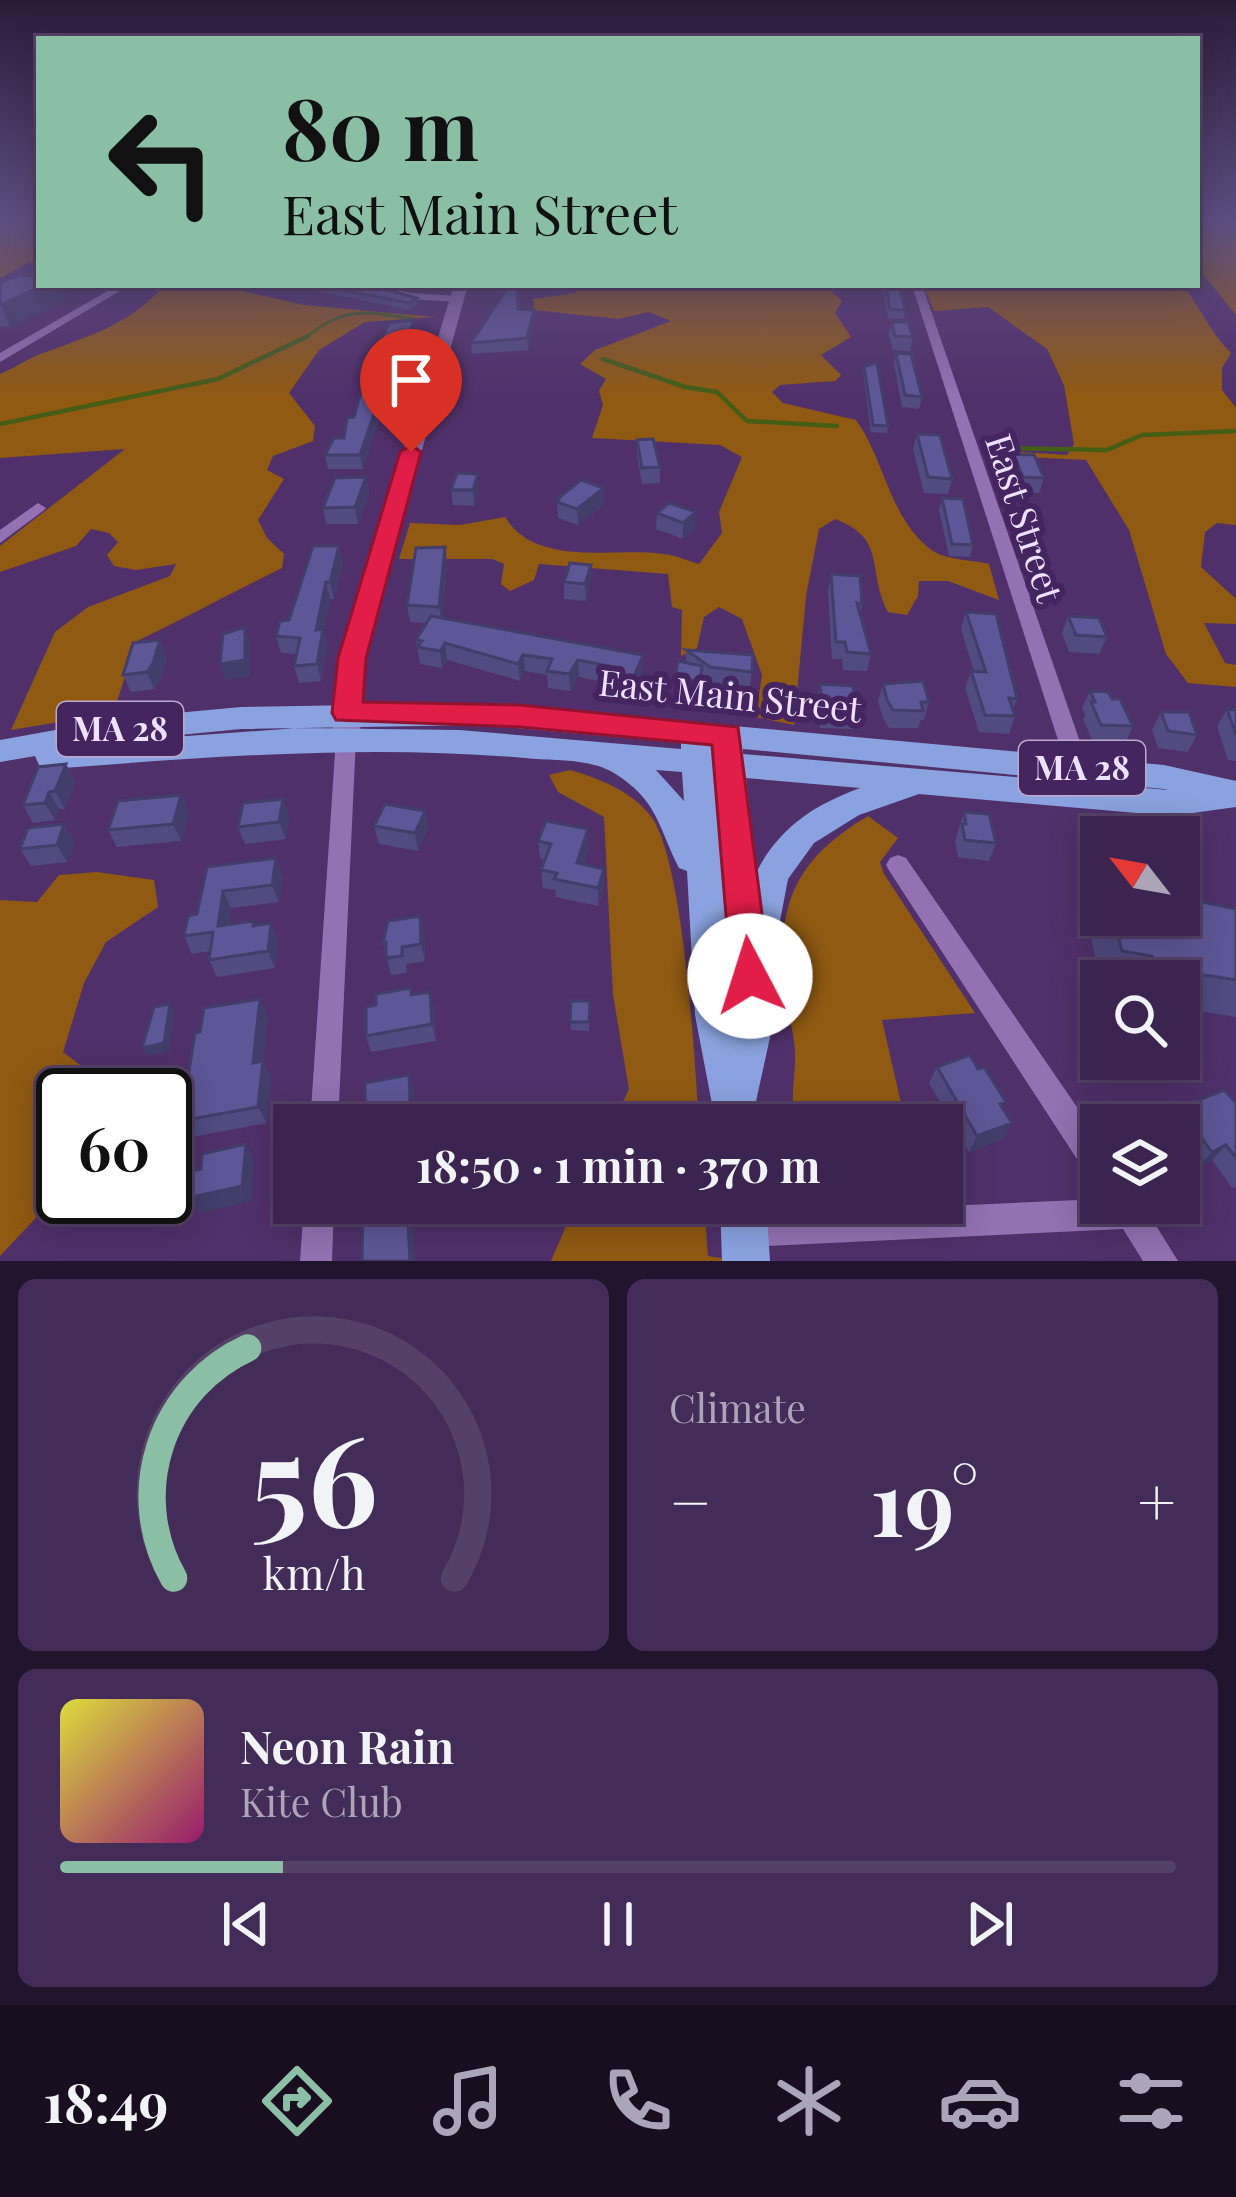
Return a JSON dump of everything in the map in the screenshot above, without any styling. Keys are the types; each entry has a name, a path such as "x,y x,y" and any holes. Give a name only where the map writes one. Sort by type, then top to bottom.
{"main road":[{"path":"347,726 352,658 459,292"},
{"name":"East Main Street","path":"0,755 501,715 924,782 1171,802 1236,794"},
{"name":"East Main Street","path":"347,726 589,750 711,747 1078,768 1164,777 1236,794"},
{"path":"704,909 711,747"},
{"path":"711,747 754,1019"},
{"path":"589,750 634,769 660,791 686,834 704,909 715,1015 735,1104"},
{"path":"740,1104 754,1019 762,903 784,852 808,826 837,807 924,782"}],"street":[{"path":"0,358 120,288"},
{"path":"406,288 459,292"},
{"name":"East Street","path":"918,288 1078,768"},
{"path":"0,538 38,508"},
{"path":"325,1104 347,726"},
{"path":"898,865 1080,1137"},
{"path":"744,1232 1080,1211"},
{"path":"316,1261 318,1224"},
{"path":"1138,1224 1162,1261"}],"shaded area":[{"path":"1207,280 1236,280 1236,315"},
{"path":"228,288 304,305 435,317 365,322 319,350 289,393 315,426 313,441 273,456 267,470 284,479 258,520 267,538 284,554 282,568 137,641 113,713 11,730 55,632 88,607 170,576 176,564 136,570 114,566 107,555 118,542 109,533 91,529 76,546 0,572 0,546 125,449 0,458 0,374 120,321 160,290"},
{"path":"579,288 840,288 831,291 842,301 835,313 851,337 821,355 841,375 835,381 780,385 772,392 783,403 856,420 907,524 939,554 989,564 999,600 948,581 919,581 918,596 907,615 888,612 869,546 852,527 835,519 819,529 806,596 794,725 756,717 762,675 742,619 719,607 704,617 697,648 681,656 682,610 672,607 668,574 539,564 534,580 510,591 501,584 504,564 492,559 399,559 410,523 460,525 505,517 519,533 556,549 663,554 699,564 722,533 719,512 742,457 720,445 592,438 603,405 599,391 606,379 580,364 595,350 671,321 649,312 618,319 534,310 533,299 575,293"},
{"path":"924,288 1185,288 1189,293 1231,353 1222,368 1222,390 1236,408 1236,525 1217,523 1205,532 1201,567 1236,599 1236,624 1204,623 1225,663 1236,665 1236,687 1188,683 1166,654 1129,530 1086,460 989,455 988,450 1067,455 1074,444 1064,385 1047,349 988,307 934,311"},
{"path":"570,770 624,792 650,815 662,838 686,963 697,1104 622,1104 629,1089 613,995 604,817 558,792 549,775"},
{"path":"868,816 898,838 880,862 884,874 975,1013 882,1020 901,1104 794,1104 795,1051 783,965 787,913 805,870 842,833"},
{"path":"97,872 154,880 158,907 106,942 84,983 63,1052 84,1068 36,1068 36,1218 0,1256 0,900 37,902 59,875"},
{"path":"567,1224 706,1224 708,1256 738,1261 551,1261"}],"building":[{"path":"36,280 37,288 0,305 0,283"},
{"path":"332,288 381,288 417,298 409,303"},
{"path":"517,288 518,309 534,310 527,338 471,343 506,290 500,290"},
{"path":"886,288 900,288 905,310 890,309"},
{"path":"414,320 409,335 413,335 399,357 383,402 378,402 360,455 325,455 334,438 344,438 347,418 354,417 368,366 389,323"},
{"path":"891,322 908,322 913,337 895,336"},
{"path":"896,353 911,354 922,397 905,395"},
{"path":"877,363 888,426 873,425 864,366"},
{"path":"917,434 940,435 952,479 928,477"},
{"path":"653,439 660,467 642,468 637,440"},
{"path":"1013,454 1034,455 1044,478 1023,477"},
{"path":"457,473 478,474 473,490 451,490"},
{"path":"366,477 355,507 323,508 335,478"},
{"path":"581,480 604,488 577,509 557,502 562,495"},
{"path":"942,498 963,499 973,545 952,544"},
{"path":"669,503 696,512 683,523 657,513"},
{"path":"313,546 339,546 316,630 323,629 317,664 294,666 300,638 276,636 280,621 289,620"},
{"path":"445,547 439,607 407,605 416,548"},
{"path":"570,563 591,565 585,584 564,582"},
{"path":"831,574 860,576 862,604 857,603 871,654 847,652 845,642 836,642"},
{"path":"966,612 996,614 1017,699 1009,698 1015,716 985,715 971,671 986,672"},
{"path":"431,616 643,655 630,685 603,679 609,666 578,660 569,674 547,671 552,659 523,655 518,664 445,643 440,651 417,647 422,641 416,640"},
{"path":"1068,616 1099,618 1107,637 1076,635"},
{"path":"245,627 245,660 220,664 223,634"},
{"path":"160,640 147,672 123,675 133,643"},
{"path":"686,650 753,655 752,672 710,667"},
{"path":"678,661 702,666 700,681 675,678"},
{"path":"923,681 929,702 921,702 923,711 893,710 883,684"},
{"path":"820,684 853,686 857,712 823,710"},
{"path":"1090,691 1108,692 1112,699 1120,699 1133,726 1101,725"},
{"path":"1227,709 1236,710 1236,735"},
{"path":"1161,712 1189,712 1197,735 1168,731"},
{"path":"66,764 45,803 23,805 38,767"},
{"path":"181,795 173,824 108,830 118,801"},
{"path":"283,799 279,822 238,827 243,803"},
{"path":"385,804 425,811 415,833 374,826"},
{"path":"964,812 989,814 996,843 965,840"},
{"path":"546,821 588,829 577,863 604,869 598,888 554,879 557,873 541,870 551,844 538,841"},
{"path":"64,824 57,845 20,849 28,828"},
{"path":"276,858 272,885 223,891 218,926 271,923 268,951 209,960 213,932 184,936 188,916 197,914 207,867"},
{"path":"1200,901 1236,909 1236,980 1200,974 1200,960 1153,960 1152,956 1122,951 1118,936 1200,936"},
{"path":"420,916 421,944 402,947 402,956 386,958 383,943 388,921"},
{"path":"411,988 411,995 430,992 432,1024 366,1036 366,1007 376,1005 376,994"},
{"path":"260,999 253,1063 263,1061 258,1107 192,1119 189,1068 204,1008"},
{"path":"571,1001 590,1001 589,1022 570,1022"},
{"path":"170,1004 164,1043 142,1048 154,1007"},
{"path":"970,1055 978,1069 984,1067 1006,1102 1000,1104 1012,1123 977,1136 963,1104 958,1104 937,1067"},
{"path":"409,1075 410,1104 365,1104 365,1083"},
{"path":"1224,1090 1236,1103 1236,1158 1226,1145 1212,1152 1200,1136 1200,1104 1189,1104"},
{"path":"246,1144 242,1186 192,1197 192,1171 201,1169 202,1154"},
{"path":"363,1224 408,1224 410,1261 362,1261"}],"waterway":[{"path":"308,336 342,316 411,318"},
{"path":"0,424 218,379 308,336"},
{"path":"304,339 308,336"},
{"path":"603,359 685,387 717,392 747,421 837,426"},
{"path":"1007,448 1107,450 1142,435 1236,431"}],"route":[{"path":"411,452 352,658 347,713 520,716 728,735 726,763 750,976"}]}
